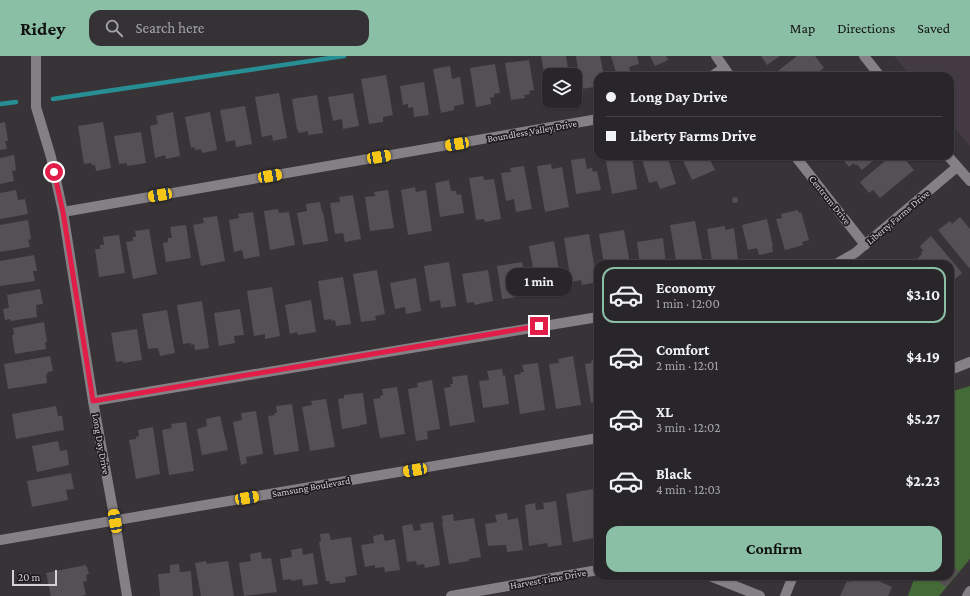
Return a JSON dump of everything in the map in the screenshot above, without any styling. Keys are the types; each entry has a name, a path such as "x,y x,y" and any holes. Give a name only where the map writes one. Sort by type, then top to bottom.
{"street":[{"name":"Long Day Drive","path":"36,56 36,107 51,157 63,212 93,401 127,596"},
{"path":"716,56 727,72"},
{"path":"864,56 877,72"},
{"name":"Boundless Valley Drive","path":"63,212 594,120"},
{"name":"Centrum Drive","path":"797,160 865,245"},
{"path":"951,160 970,181"},
{"name":"Liberty Farms Drive","path":"843,260 865,245 957,167"},
{"path":"93,401 594,318"},
{"path":"954,368 970,362"},
{"name":"Samsung Boulevard","path":"0,540 594,439"},
{"name":"Harvest Time Drive","path":"451,596 594,571"},
{"path":"720,580 760,596"},
{"path":"785,596 791,580"},
{"path":"967,596 970,591"}],"shaded area":[{"path":"894,56 970,56 970,146 954,128 954,72 908,72"}],"green space":[{"path":"970,386 970,559 954,578 954,391"},
{"path":"914,580 952,580 939,596 908,596"}],"building":[{"path":"541,56 566,56 568,68 543,68"},
{"path":"576,56 600,56 603,72 594,72 594,87 582,89 582,68 578,68"},
{"path":"611,56 637,56 639,64 629,67 631,72 616,72"},
{"path":"650,56 666,56 668,60 655,66"},
{"path":"761,56 780,56 767,65"},
{"path":"797,56 815,56 824,68 818,72 777,72"},
{"path":"529,60 534,90 529,91 530,94 524,95 525,98 511,100 505,63"},
{"path":"495,64 500,93 494,94 494,97 490,98 491,104 476,107 470,68"},
{"path":"450,66 452,79 460,77 464,104 454,106 454,110 441,113 433,69"},
{"path":"386,75 393,115 383,117 383,122 369,124 361,79"},
{"path":"424,82 429,115 414,117 413,107 408,108 408,104 403,105 400,86"},
{"path":"279,93 287,138 273,141 272,135 262,137 255,97"},
{"path":"353,93 359,126 343,129 342,119 333,121 328,97"},
{"path":"317,95 323,133 308,135 308,131 299,133 297,130 292,99"},
{"path":"245,106 252,144 236,147 235,140 226,142 220,110"},
{"path":"173,112 180,156 166,159 165,155 155,158 150,126 158,124 156,116"},
{"path":"210,112 217,150 202,153 201,149 195,150 194,147 191,148 185,117"},
{"path":"5,122 8,141 5,141 7,149 0,150 0,123"},
{"path":"103,122 111,168 96,171 95,165 92,165 91,163 84,164 78,126"},
{"path":"141,132 146,163 127,166 127,163 119,164 114,136"},
{"path":"14,155 16,170 12,171 14,181 0,184 0,158"},
{"path":"585,158 587,169 592,168 593,172 597,171 601,190 576,194 571,160"},
{"path":"606,160 632,160 637,189 612,194"},
{"path":"642,160 668,160 676,184 660,189 657,181 649,183"},
{"path":"683,160 710,160 715,170 692,180"},
{"path":"843,160 874,160 862,170 857,164 856,166 854,163 849,167"},
{"path":"886,160 905,160 914,170 880,198 873,190 869,193 860,182"},
{"path":"551,164 552,169 562,167 569,207 545,212 537,166"},
{"path":"524,166 532,209 516,212 514,199 506,201 501,173 511,172 510,168"},
{"path":"483,176 484,180 494,179 501,219 485,222 484,219 476,220 469,178"},
{"path":"449,180 451,191 456,191 457,195 461,194 464,213 440,217 435,183"},
{"path":"415,187 416,192 426,190 432,231 408,235 401,190"},
{"path":"16,190 18,200 25,199 28,214 0,219 0,193"},
{"path":"388,190 394,228 370,231 365,197 375,196 374,192"},
{"path":"353,195 361,239 345,242 343,233 335,234 330,203 340,202 339,197"},
{"path":"737,197 738,202 733,203 732,198"},
{"path":"320,202 328,241 303,245 297,213 307,211 306,204"},
{"path":"278,209 279,213 289,212 295,245 270,250 264,211"},
{"path":"798,210 799,213 801,212 809,240 802,242 803,245 785,250 776,219 782,218 781,214"},
{"path":"253,212 260,256 244,259 242,250 234,252 229,220 239,218 238,214"},
{"path":"217,216 225,261 201,266 193,225 204,223 203,218"},
{"path":"960,217 970,229 969,268 938,230 950,221 952,224"},
{"path":"767,219 773,252 759,255 757,248 748,250 742,225"},
{"path":"28,220 31,239 28,240 30,247 0,252 0,225"},
{"path":"695,221 702,260 676,260 670,225"},
{"path":"186,225 191,258 166,262 163,243 168,242 168,238 172,238 170,227"},
{"path":"725,226 725,230 734,228 738,260 712,260 707,229"},
{"path":"149,229 157,274 133,279 126,242 133,241 133,237 136,237 135,231"},
{"path":"624,230 629,260 603,260 599,234"},
{"path":"589,234 594,264 594,283 582,285 581,280 571,282 564,238"},
{"path":"119,235 125,273 99,277 95,249 100,249 100,245 104,245 103,237"},
{"path":"931,236 951,260 918,260 923,251 920,246"},
{"path":"663,238 666,260 639,260 637,242"},
{"path":"554,241 562,288 547,291 546,285 543,285 542,283 536,284 529,246"},
{"path":"34,255 37,271 33,271 35,281 0,286 0,261"},
{"path":"449,262 456,306 441,308 440,300 430,302 424,266"},
{"path":"522,262 527,288 515,290 517,297 502,299 497,266"},
{"path":"954,263 962,273 954,280"},
{"path":"377,270 385,314 375,316 376,320 361,322 353,274"},
{"path":"488,270 493,301 474,305 474,302 467,303 462,274"},
{"path":"343,277 351,324 336,326 335,320 324,320 318,281"},
{"path":"416,278 421,311 406,314 405,307 395,309 390,283"},
{"path":"272,287 280,336 265,339 265,334 254,336 247,291"},
{"path":"40,289 43,304 36,305 37,317 11,321 10,319 5,320 3,309 9,308 7,295"},
{"path":"311,300 316,332 298,335 297,332 290,334 285,305"},
{"path":"202,301 209,348 195,350 194,344 183,344 177,305"},
{"path":"240,309 244,335 234,336 235,343 219,346 214,313"},
{"path":"167,310 175,353 160,356 158,348 148,349 142,314"},
{"path":"44,322 47,342 45,342 46,349 15,354 12,335 14,335 13,328"},
{"path":"137,329 142,360 123,363 123,361 116,362 111,333"},
{"path":"50,356 53,371 47,372 47,383 8,389 4,364"},
{"path":"573,356 581,405 556,409 549,364 559,363 558,359"},
{"path":"594,360 594,402 591,403 585,364 592,363 591,361"},
{"path":"538,363 545,410 520,414 514,375 524,372 522,365"},
{"path":"502,369 503,376 505,375 509,404 483,408 479,381 489,380 487,371"},
{"path":"467,375 475,422 450,426 444,388 451,387 450,384 453,384 452,377"},
{"path":"432,380 440,429 427,431 428,439 416,441 408,389 418,387 417,383"},
{"path":"397,387 405,434 380,438 373,399 380,398 380,396 383,395 382,389"},
{"path":"363,393 367,424 342,429 338,399 344,398 344,395"},
{"path":"326,399 335,447 310,451 302,407 312,405 311,401"},
{"path":"292,404 299,451 274,455 268,416 275,415 274,413 277,413 276,406"},
{"path":"56,406 58,416 62,416 64,430 16,439 12,414"},
{"path":"256,411 263,454 246,457 247,463 241,465 233,422 242,420 241,413"},
{"path":"220,416 228,450 202,455 197,429 207,426 206,419"},
{"path":"186,422 194,471 169,475 162,430 172,428 171,424"},
{"path":"153,427 160,474 136,479 129,440 136,439 136,437 139,436 138,430"},
{"path":"58,441 60,451 67,450 69,465 37,472 32,446"},
{"path":"71,473 74,489 66,490 68,500 32,507 27,481"},
{"path":"593,489 594,538 573,542 566,494"},
{"path":"556,501 562,545 548,547 547,543 529,546 525,505 535,503 536,510 544,509 543,503"},
{"path":"507,513 508,520 518,518 523,550 507,552 506,545 488,546 485,524 497,522 495,515"},
{"path":"453,514 454,521 474,518 481,557 469,559 469,561 449,564 442,516"},
{"path":"433,522 440,565 425,568 424,564 417,565 416,561 407,562 402,526 412,524 414,531 421,530 420,524"},
{"path":"329,533 331,540 351,537 357,575 345,577 346,582 330,584 329,581 326,581 319,542 321,541 320,534"},
{"path":"383,534 385,541 395,539 400,570 385,572 384,567 375,568 375,565 365,567 361,545 374,543 373,536"},
{"path":"302,548 303,555 313,553 318,584 303,586 302,579 291,581 291,579 283,580 280,559 292,557 291,550"},
{"path":"261,552 262,559 271,558 277,592 244,596 239,563 251,561 250,554"},
{"path":"206,561 207,564 228,561 234,596 201,596 195,563"},
{"path":"179,564 180,572 191,571 193,596 160,596 158,574 170,573 170,565"},
{"path":"86,565 89,574 86,575 87,581 83,582 86,595 51,596 46,573"},
{"path":"954,567 959,571 954,577"},
{"path":"852,580 876,580 892,587 888,596 840,596 847,581 851,582"},
{"path":"939,580 952,580 946,587 938,581"}],"waterway":[{"path":"53,99 344,56"},
{"path":"0,104 16,102"}],"route":[{"path":"54,172 63,212 93,401 539,326"}]}
